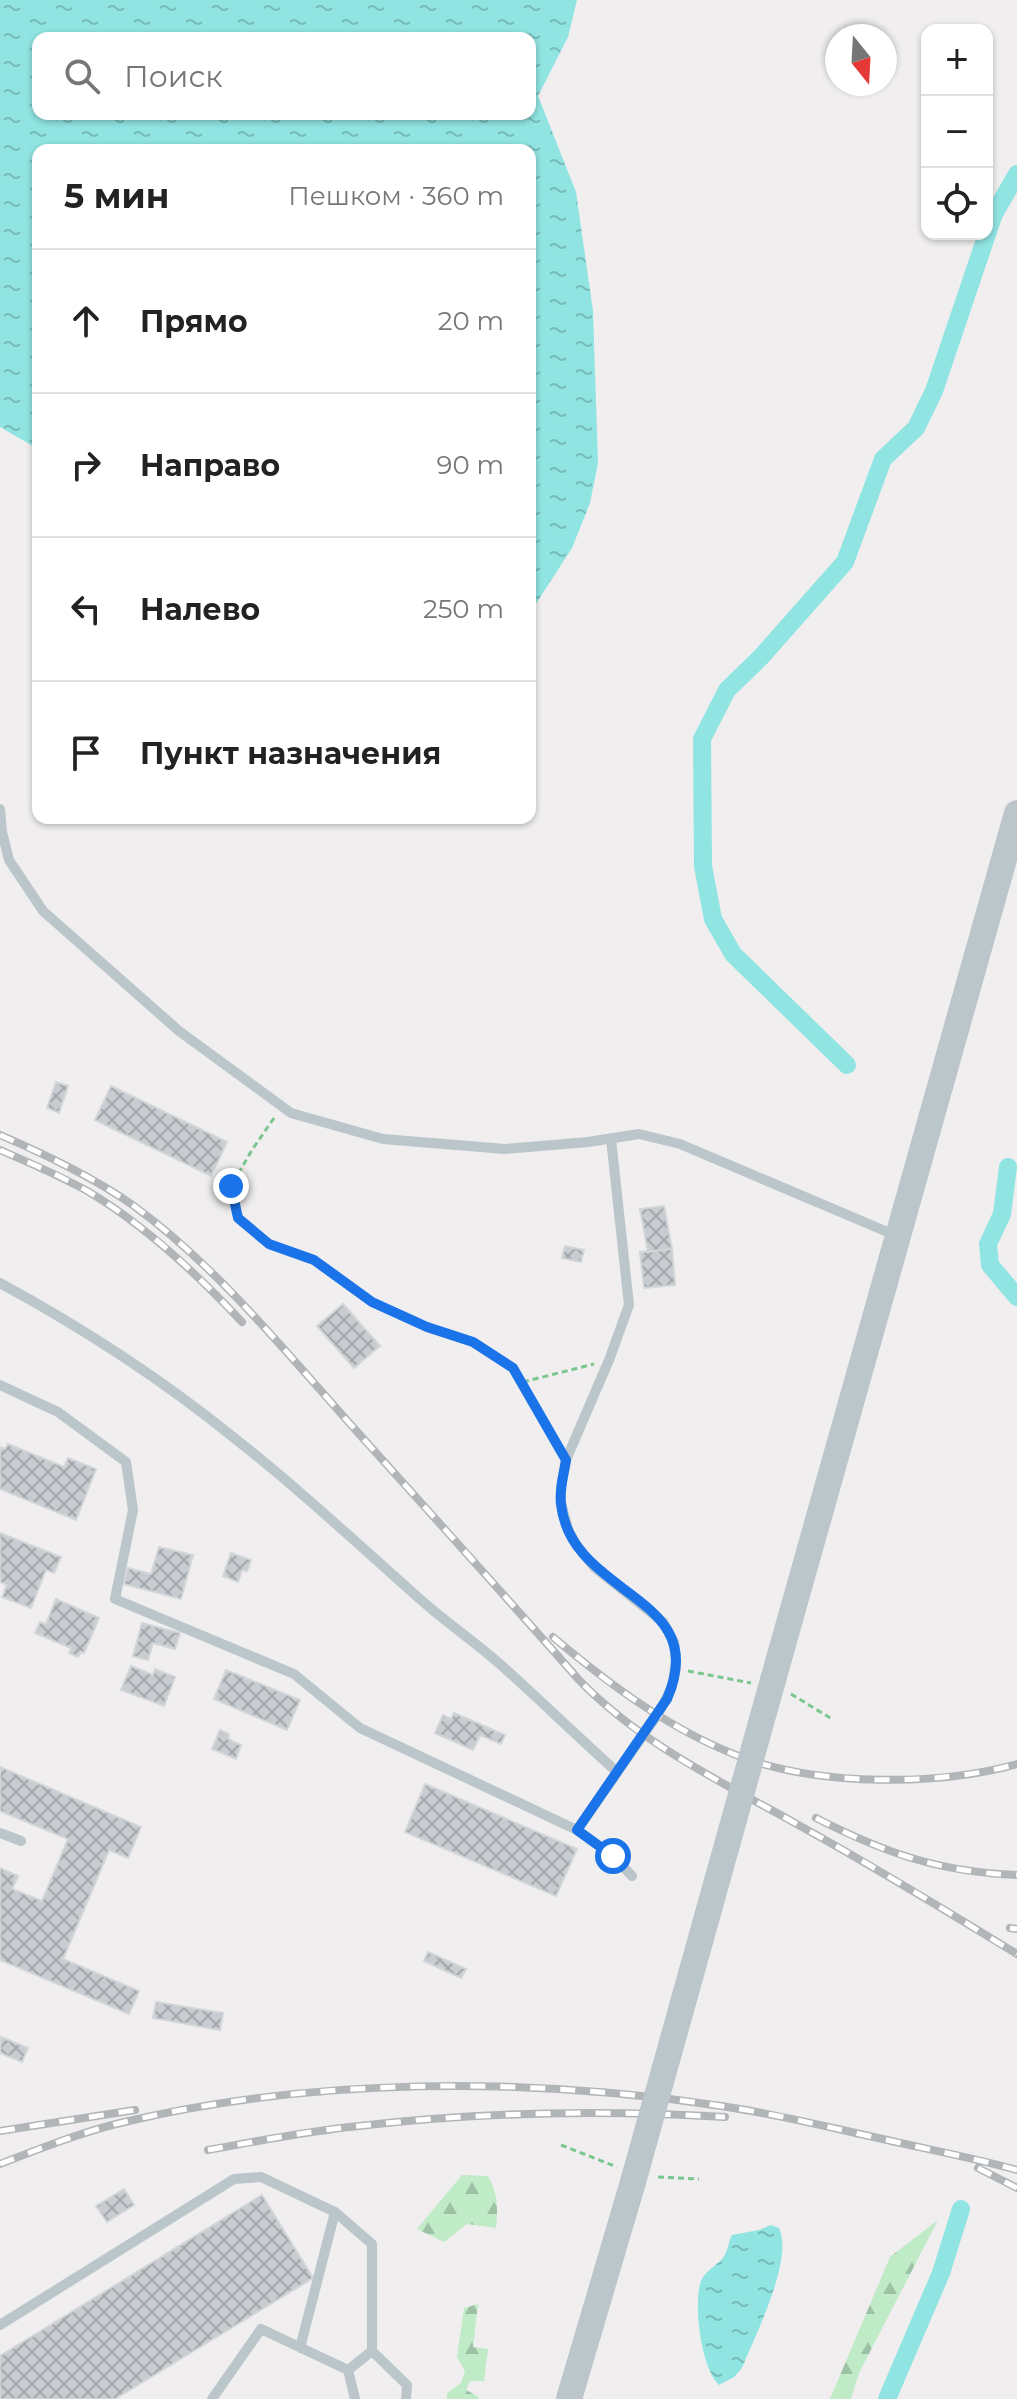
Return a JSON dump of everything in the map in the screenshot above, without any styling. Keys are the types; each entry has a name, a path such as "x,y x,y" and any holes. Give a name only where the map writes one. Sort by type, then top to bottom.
{"street":[{"path":"569,2399 1017,813"}],"lane":[{"path":"0,809 9,860 43,911 179,1031 291,1113 383,1139 505,1149 639,1134 680,1144 897,1236"},
{"path":"577,1830 667,1699 675,1675 676,1651 669,1631 657,1615 594,1567 575,1543 561,1503 566,1460 629,1305 611,1139"},
{"path":"0,1283 87,1334 232,1436 448,1624 500,1665 617,1772"},
{"path":"0,1385 58,1412 126,1462 133,1510 115,1599 294,1674 360,1728 577,1830 613,1856 632,1876"},
{"path":"0,1833 21,1841"},
{"path":"0,2325 234,2179 261,2177 335,2212 372,2244 372,2351 407,2385 406,2399"},
{"path":"300,2348 335,2212"},
{"path":"212,2399 261,2329 348,2370"},
{"path":"348,2370 372,2351"},
{"path":"348,2370 355,2399"}],"path":[{"path":"282,1106 231,1186 238,1218 269,1244 314,1260 372,1302 427,1327 473,1342 513,1368 566,1460"},
{"path":"522,1382 609,1360"},
{"path":"686,1671 772,1685 798,1696 832,1719"},
{"path":"561,2145 634,2176 699,2179"}],"green space":[{"path":"462,2175 488,2176 496,2201 496,2228 467,2224 444,2242 417,2229"},
{"path":"938,2220 859,2373 851,2399 830,2399 890,2257"},
{"path":"478,2304 473,2347 488,2349 484,2381 470,2381 466,2390 479,2397 447,2399 447,2393 461,2383 465,2371 457,2357 464,2308"}],"water":[{"path":"0,0 577,0 568,37 538,96 576,192 593,311 598,463 590,503 572,548 536,604 536,144 32,144 32,446 0,427"},
{"path":"771,2225 779,2228 782,2242 771,2298 742,2368 734,2377 719,2385 707,2365 700,2335 698,2305 701,2281 723,2258 732,2235"}],"building":[{"path":"56,1082 68,1086 59,1113 47,1108"},
{"path":"111,1086 227,1142 211,1176 95,1120"},
{"path":"664,1206 672,1249 648,1252 640,1209"},
{"path":"565,1246 584,1250 581,1262 562,1258"},
{"path":"672,1249 675,1285 644,1288 640,1252"},
{"path":"343,1304 380,1346 354,1368 317,1326"},
{"path":"8,1444 64,1467 68,1458 96,1469 76,1520 0,1489 0,1447 5,1449"},
{"path":"0,1533 61,1557 54,1573 46,1570 31,1608 2,1597 7,1585 0,1582"},
{"path":"159,1547 193,1555 181,1599 124,1584 128,1568 151,1574"},
{"path":"231,1553 251,1560 247,1571 242,1570 238,1582 223,1576"},
{"path":"56,1599 99,1618 84,1653 81,1652 78,1657 69,1653 71,1648 35,1633 40,1622 46,1624"},
{"path":"142,1623 180,1633 175,1649 153,1643 148,1660 133,1656"},
{"path":"131,1666 153,1675 155,1669 175,1677 164,1706 121,1690"},
{"path":"226,1670 300,1700 287,1730 214,1699"},
{"path":"454,1713 505,1735 501,1744 480,1735 473,1750 435,1733 443,1715 451,1719"},
{"path":"220,1730 229,1734 228,1739 241,1745 236,1759 212,1749"},
{"path":"0,1767 141,1827 128,1858 109,1850 63,1959 139,1991 129,2014 0,1960 0,1868 18,1876 12,1889 42,1901 68,1839 0,1811"},
{"path":"425,1784 577,1849 556,1896 405,1832"},
{"path":"428,1952 466,1969 461,1978 424,1961"},
{"path":"156,2002 223,2013 220,2030 153,2018"},
{"path":"1,2037 28,2048 22,2062 0,2053"},
{"path":"124,2189 134,2205 107,2222 96,2206"},
{"path":"262,2195 313,2278 115,2399 0,2399 0,2356"}],"waterway":[{"path":"993,217 1017,174"},
{"path":"847,1065 733,954 713,919 703,866 702,739 727,690 761,657 845,562 883,459 916,428 934,391 985,240"},
{"path":"1008,1167 1002,1214 988,1244 990,1265 1017,1297"},
{"path":"887,2399 941,2273 961,2209"}],"railway":[{"path":"0,1135 69,1167 118,1195 195,1257 280,1345 579,1680 629,1724 685,1761 1017,1954"},
{"path":"0,1150 78,1186 110,1205 151,1235 242,1322"},
{"path":"553,1637 620,1690 667,1721 718,1747 775,1767 808,1774 880,1780 952,1776 1017,1764"},
{"path":"816,1818 889,1851 937,1865 1017,1875"},
{"path":"1010,1928 1017,1929"},
{"path":"0,2164 105,2127 193,2108 267,2097 419,2086 572,2090 742,2109 1017,2170"},
{"path":"0,2131 135,2110"},
{"path":"208,2150 321,2131 496,2115 634,2113 725,2117"},
{"path":"978,2168 1017,2188"}],"route":[{"path":"231,1186 238,1218 269,1244 314,1260 372,1302 427,1327 473,1342 513,1368 566,1460 561,1503 575,1543 594,1567 657,1615 669,1631 674,1642 676,1662 667,1699 577,1830 613,1856"}]}
